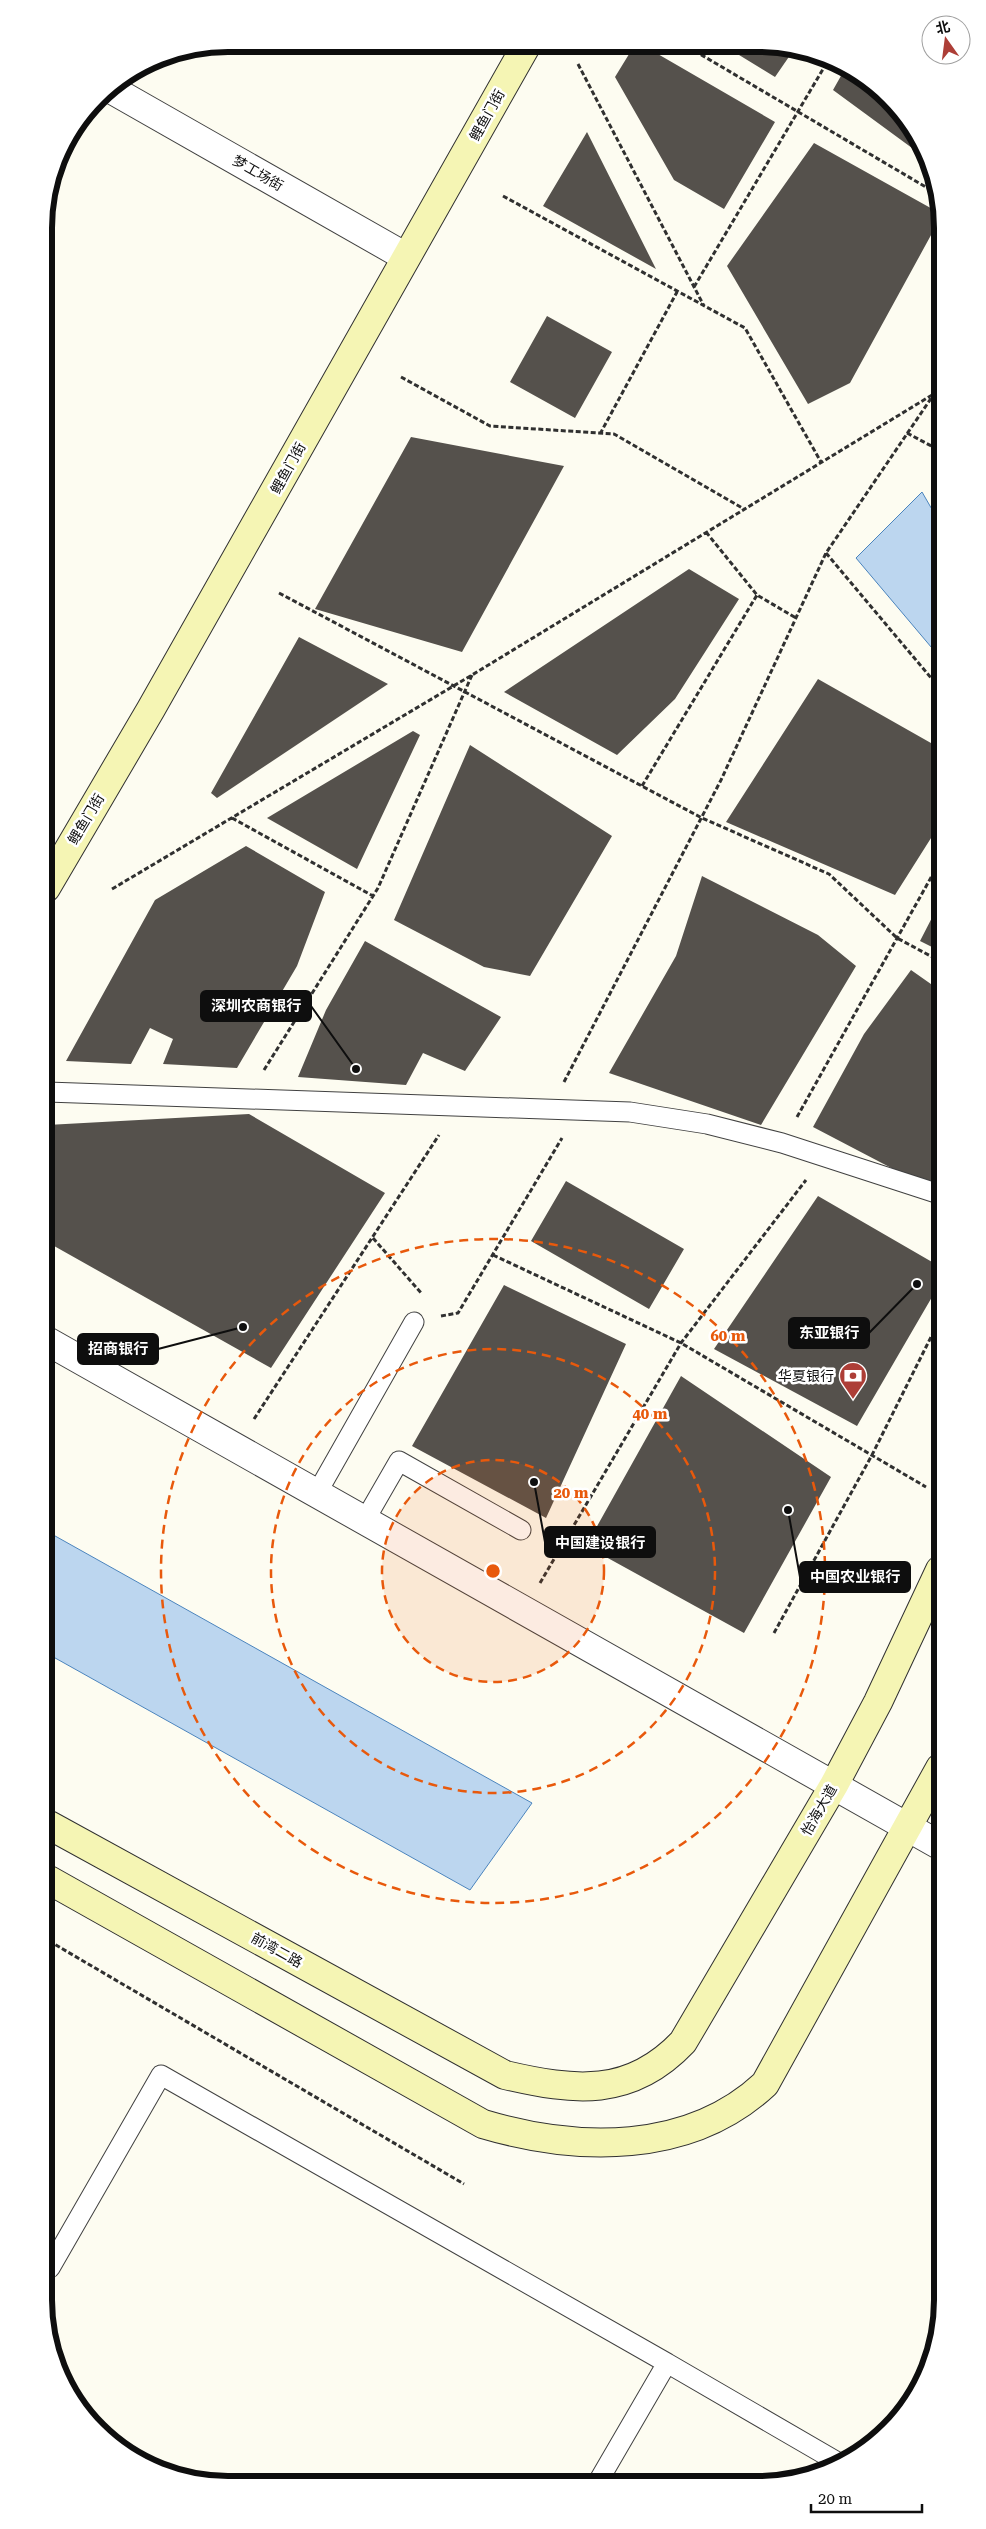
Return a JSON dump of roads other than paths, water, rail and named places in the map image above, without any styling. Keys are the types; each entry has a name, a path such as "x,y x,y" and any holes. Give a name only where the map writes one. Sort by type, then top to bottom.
{"street":[{"name":"鲤鱼门街","path":"52,878 151,710 522,52"},
{"name":"梦工场街","path":"117,93 406,257"},
{"path":"52,1344 934,1842"},
{"name":"怡海大道","path":"505,2075 568,2088 596,2088 626,2080 652,2068 669,2057 684,2042 834,1785 878,1702 934,1583"},
{"path":"52,1882 483,2124 522,2136 560,2141 603,2143 636,2140 670,2134 711,2121 745,2102 765,2084 934,1779"},
{"name":"前湾二路","path":"52,1827 505,2075"}],"lane":[{"path":"52,1092 579,1108 630,1112 707,1124 782,1143 934,1192"},
{"path":"317,1493 414,1322"},
{"path":"365,1520 399,1461 521,1530"},
{"path":"52,2264 160,2075 833,2459"},
{"path":"602,2476 667,2363"}],"water":[{"path":"922,492 934,513 934,650 856,558"},
{"path":"52,1534 532,1803 470,1890 52,1656"}],"place":[{"name":"深圳农商银行","path":"356,1069"},
{"name":"东亚银行","path":"917,1284"},
{"name":"招商银行","path":"243,1327"},
{"name":"华夏银行","path":"853,1400"},
{"name":"中国建设银行","path":"534,1482"},
{"name":"中国农业银行","path":"788,1510"}]}
